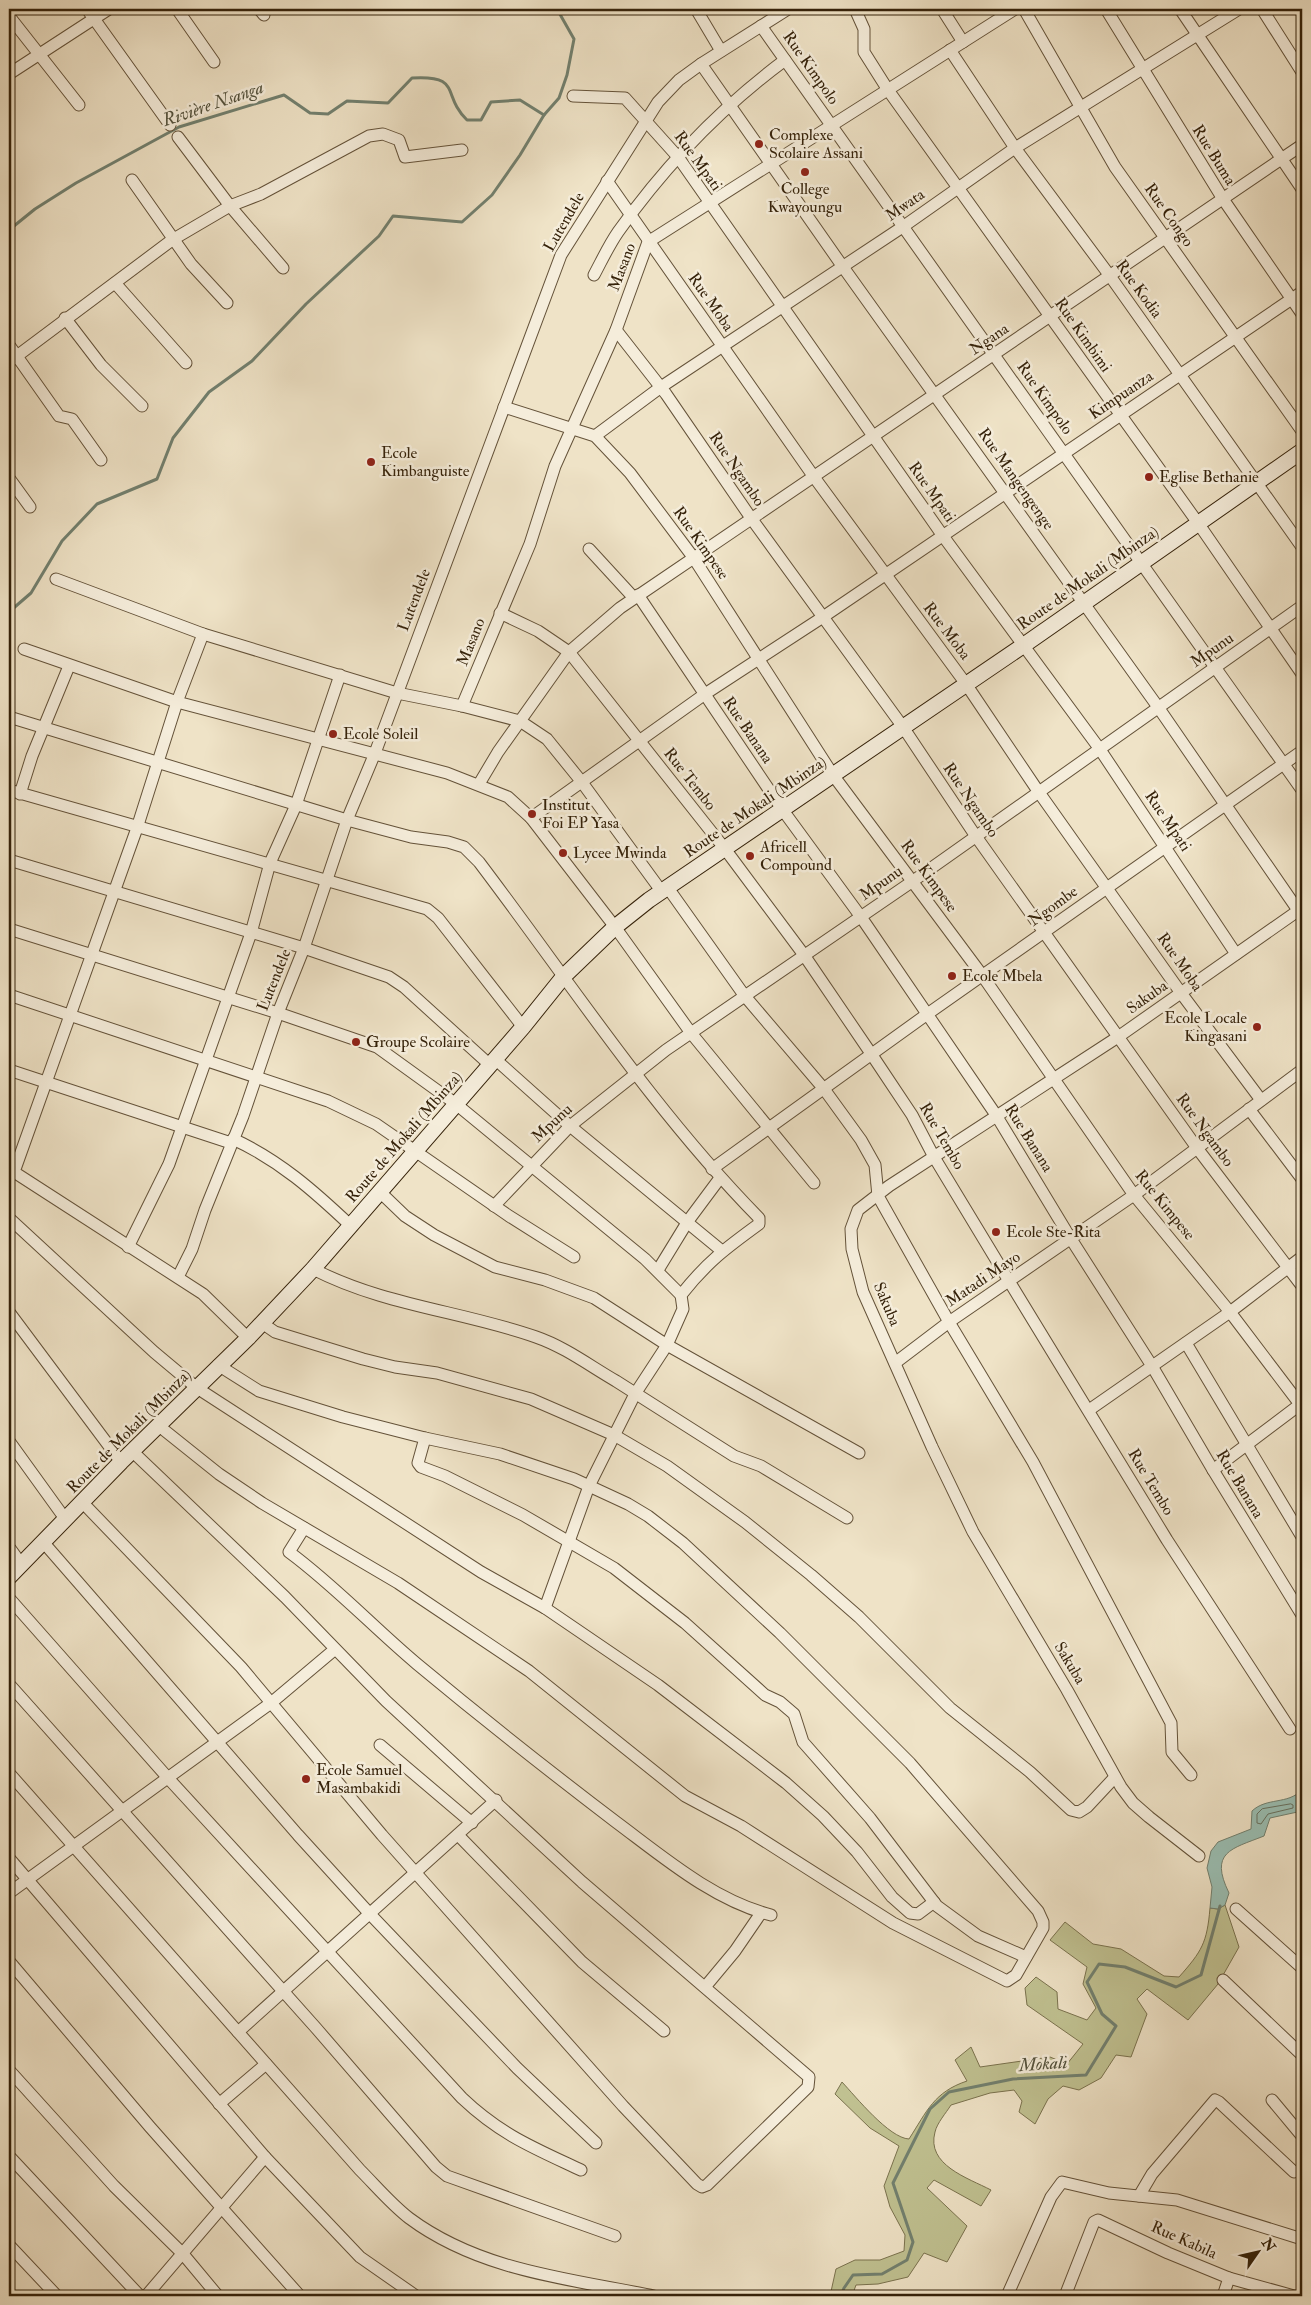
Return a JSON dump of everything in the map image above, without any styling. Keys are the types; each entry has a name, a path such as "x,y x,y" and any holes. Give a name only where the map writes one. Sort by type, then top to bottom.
{"street":[{"path":"9,74 38,55 91,13 109,9"},
{"path":"177,9 214,62"},
{"path":"696,9 721,51"},
{"name":"Rue Kimbimi","path":"855,9 864,29 864,52 888,90 1198,523 1302,674"},
{"path":"942,9 963,42"},
{"name":"Masano","path":"462,706 530,544 554,466 616,330 648,242 1015,9"},
{"name":"Rue Congo","path":"1024,9 1115,167 1302,431"},
{"name":"Rue Buma","path":"1106,9 1223,199 1302,314"},
{"path":"1180,9 1302,189"},
{"name":"Mwata","path":"595,436 661,387 783,308 1015,148 1240,9"},
{"path":"1262,9 1302,72"},
{"name":"Lutendele","path":"178,1277 192,1249 278,1013 304,948 347,820 375,753 560,255 646,119 679,80 700,64 783,10"},
{"path":"91,13 170,125"},
{"path":"9,16 79,106"},
{"name":"Rue Kimpolo","path":"761,26 1302,790"},
{"name":"Rue Kodia","path":"950,50 1015,148 1110,276 1302,547"},
{"path":"594,275 618,233 678,157 755,82 785,60"},
{"name":"Rue Mangengenge","path":"700,64 843,267 1084,602 1158,707 1223,805 1301,912"},
{"name":"Rue Mpati","path":"573,96 620,96 632,103 678,157 709,204 943,536 1099,748 1166,845 1236,954"},
{"path":"13,359 65,318 172,240 230,206 262,194 369,136 382,134 399,140 405,157 462,150"},
{"path":"178,137 230,206 283,268"},
{"name":"Ngana","path":"479,784 520,720 569,652 636,596 874,437 1302,145"},
{"path":"132,180 172,240 227,303"},
{"name":"Rue Moba","path":"607,181 814,477 966,684 1038,791 1108,886 1181,993 1261,1100"},
{"path":"115,283 186,363"},
{"name":"Kimpuanza","path":"531,818 638,739 823,617 1302,292"},
{"path":"65,318 101,365 142,406"},
{"name":"Rue Ngambo","path":"616,330 661,387 751,518 903,727 975,835 1197,1148 1302,1286"},
{"path":"9,345 13,359 59,416 72,419 101,460"},
{"name":"Rue Kimpese","path":"504,407 595,436 630,473 693,557 833,775 982,975 1134,1195 1230,1312 1302,1405"},
{"name":"Route de Mokali (Mbinza)","path":"9,1577 218,1365 248,1338 313,1269 523,1027 564,976 615,927 724,849 1024,645 1302,451"},
{"path":"9,478 30,507"},
{"name":"Rue Banana","path":"589,549 636,596 705,694 782,809 861,917 996,1116 1152,1366 1212,1470 1302,1614"},
{"path":"56,579 203,634 397,693 520,720 546,739 581,781 744,995 824,1089 861,1140 875,1165 878,1196 949,1322 999,1402 1043,1480 1171,1724 1172,1752 1191,1776"},
{"name":"Mpunu","path":"494,1206 530,1165 570,1126 691,1033 913,881 975,835 1302,606"},
{"name":"Rue Tembo","path":"500,613 538,631 569,652 724,849 804,955 912,1115 934,1157 1008,1281 1089,1410 1167,1540 1258,1683 1290,1729"},
{"path":"203,634 177,702 156,763 137,828 71,1015 11,1176 203,1294 248,1338"},
{"path":"24,649 177,702 447,772 508,797 531,818 615,927 691,1033 814,1183"},
{"path":"69,666 44,728 14,792 137,828 328,879 427,909 438,918 523,1027"},
{"path":"128,1247 169,1164 251,933 270,864 296,805 340,675"},
{"path":"9,717 347,820 411,837 464,846 479,862 636,1074 716,1174 760,1221 759,1224 722,1250 702,1268 681,1295"},
{"name":"Ngombe","path":"658,1270 716,1174 768,1129 926,1014 1302,750"},
{"path":"9,860 304,948 389,977 404,987 722,1250"},
{"name":"Sakuba","path":"1198,1856 1134,1803 1115,1777 1067,1690 973,1532 932,1447 863,1292 852,1249 852,1229 858,1210 934,1157 1118,1037 1236,954 1301,912"},
{"path":"9,929 278,1013 377,1047 456,1104 658,1270 681,1295 683,1309 667,1345 635,1394 588,1486 570,1543 545,1608"},
{"path":"9,995 205,1062 328,1101 376,1124 494,1206 574,1257"},
{"path":"9,1070 232,1141 262,1153 316,1193 351,1226"},
{"name":"Matadi Mayo","path":"895,1363 949,1322 1134,1195 1261,1100 1301,1073"},
{"path":"1249,1109 1302,1179"},
{"path":"379,1191 406,1216 434,1235 495,1267 545,1280 594,1298 667,1345 859,1453"},
{"path":"9,1218 154,1352 197,1388 377,1502 481,1572 545,1608 658,1685 786,1784 830,1823 857,1852 892,1897 910,1913 918,1914 934,1902"},
{"path":"1089,1410 1230,1312 1302,1257"},
{"path":"313,1269 331,1278 393,1301 500,1326 539,1338 576,1357 734,1456 761,1466 848,1518"},
{"path":"9,1312 121,1462"},
{"path":"262,1323 276,1332 363,1359 395,1367 437,1373 510,1392 614,1435 667,1466 716,1500 811,1576 858,1617 950,1708 1030,1772 1071,1810 1079,1812 1088,1807 1115,1777"},
{"path":"1186,1343 1302,1537"},
{"path":"159,1426 219,1474 304,1528 398,1583 529,1672 685,1796 741,1826 893,1924 1007,1981 1016,1975 1043,1928 1041,1917 972,1833 910,1763 780,1633 683,1543 628,1504 588,1486 500,1454 425,1438 343,1417 258,1390 218,1365"},
{"path":"1212,1470 1302,1405"},
{"path":"425,1438 418,1463 421,1467 445,1476 522,1515 614,1568 685,1623 765,1695 780,1702 794,1714 803,1742 870,1818 934,1902 954,1920 978,1936 1026,1957"},
{"path":"9,1441 66,1520"},
{"path":"83,1503 190,1613 271,1703 382,1835 623,2106 677,2165 702,2187 808,2087 810,2082 808,2077 582,1882 496,1800 386,1701 334,1650 258,1570 133,1452"},
{"path":"304,1528 289,1552 326,1581 357,1612 418,1664 662,1856 730,1900 766,1914 704,1987"},
{"path":"44,1542 256,1787 369,1913 517,2068 596,2144"},
{"path":"9,1547 22,1565"},
{"path":"9,1598 168,1778 484,2119 541,2153 581,2170"},
{"path":"9,1894 271,1703 334,1650"},
{"path":"9,1684 440,2172 614,2236"},
{"path":"380,1745 472,1823"},
{"path":"9,1773 360,2170 403,2212 450,2244 538,2275 654,2296"},
{"path":"238,2032 496,1800"},
{"path":"458,1835 569,1950 664,2031"},
{"path":"9,1858 265,2157 360,2257 416,2296"},
{"path":"1236,1909 1302,1968"},
{"path":"9,1961 150,2127 300,2296"},
{"path":"1223,1980 1302,2055"},
{"path":"219,2104 266,2064"},
{"path":"9,2070 114,2186 183,2254 218,2296"},
{"path":"1139,2196 1152,2174 1215,2100 1294,2172"},
{"path":"1272,2100 1302,2136"},
{"path":"9,2156 140,2296"},
{"path":"146,2296 265,2157"},
{"path":"1007,2296 1031,2240 1052,2197 1062,2182 1109,2193 1177,2200 1302,2239"},
{"name":"Rue Kabila","path":"1065,2296 1093,2224 1098,2220 1168,2253 1229,2278 1273,2294 1294,2296"},
{"path":"9,2245 57,2296"},
{"path":"1223,2296 1229,2278"}],"green space":[{"path":"1225,1905 1239,1947 1218,1984 1188,2020 1147,1989 1137,1999 1147,2014 1131,2057 1116,2055 1101,2078 1079,2090 1063,2086 1048,2099 1035,2124 1019,2112 1022,2101 1014,2090 990,2093 951,2105 935,2132 934,2143 937,2153 951,2169 991,2190 981,2206 934,2180 927,2188 967,2226 947,2262 924,2253 908,2277 878,2284 856,2285 852,2296 830,2296 836,2269 855,2260 880,2260 904,2251 905,2235 890,2207 884,2186 899,2146 870,2128 835,2094 842,2082 892,2132 909,2139 932,2104 939,2097 967,2081 955,2060 971,2047 980,2067 1050,2057 1067,2064 1083,2044 1027,2005 1025,1988 1036,1977 1057,1992 1058,2009 1087,2020 1096,2008 1083,1984 1087,1967 1050,1940 1065,1922 1093,1944 1121,1949 1164,1976 1179,1977 1202,1946 1207,1930 1210,1908 1218,1909"}],"water":[{"path":"1302,1790 1302,1811 1270,1818 1264,1836 1233,1849 1227,1854 1221,1869 1229,1893 1225,1905 1218,1909 1210,1908 1212,1887 1207,1868 1211,1851 1218,1842 1251,1829 1252,1811 1258,1807 1290,1798"}],"waterway":[{"path":"9,612 31,593 62,541 97,504 157,479 173,438 209,392 252,361 306,304 379,236 393,216 462,222 492,195 520,155 544,115 559,98 567,75 574,39 557,9"},
{"name":"Rivière Nsanga","path":"9,230 35,209 76,183 179,127 284,95 310,113 328,114 347,101 388,103 412,78 428,78 445,83 459,111 467,120 481,120 491,102 520,100 544,115"},
{"name":"Mokali","path":"841,2296 853,2275 882,2274 907,2260 913,2242 893,2183 930,2109 949,2092 1013,2079 1086,2075 1116,2026 1102,2014 1087,1982 1099,1964 1125,1967 1176,1987 1201,1975 1220,1906"}],"place":[{"name":"Complexe Scolaire Assani","path":"759,144"},
{"name":"College Kwayoungu","path":"805,172"},
{"name":"Ecole Kimbanguiste","path":"371,462"},
{"name":"Eglise Bethanie","path":"1149,477"},
{"name":"Ecole Soleil","path":"333,734"},
{"name":"Institut Foi EP Yasa","path":"532,814"},
{"name":"Lycee Mwinda","path":"563,853"},
{"name":"Africell Compound","path":"750,856"},
{"name":"Ecole Mbela","path":"952,976"},
{"name":"Ecole Locale Kingasani","path":"1257,1027"},
{"name":"Groupe Scolaire","path":"356,1042"},
{"name":"Ecole Ste-Rita","path":"996,1232"},
{"name":"Ecole Samuel Masambakidi","path":"306,1779"}]}
